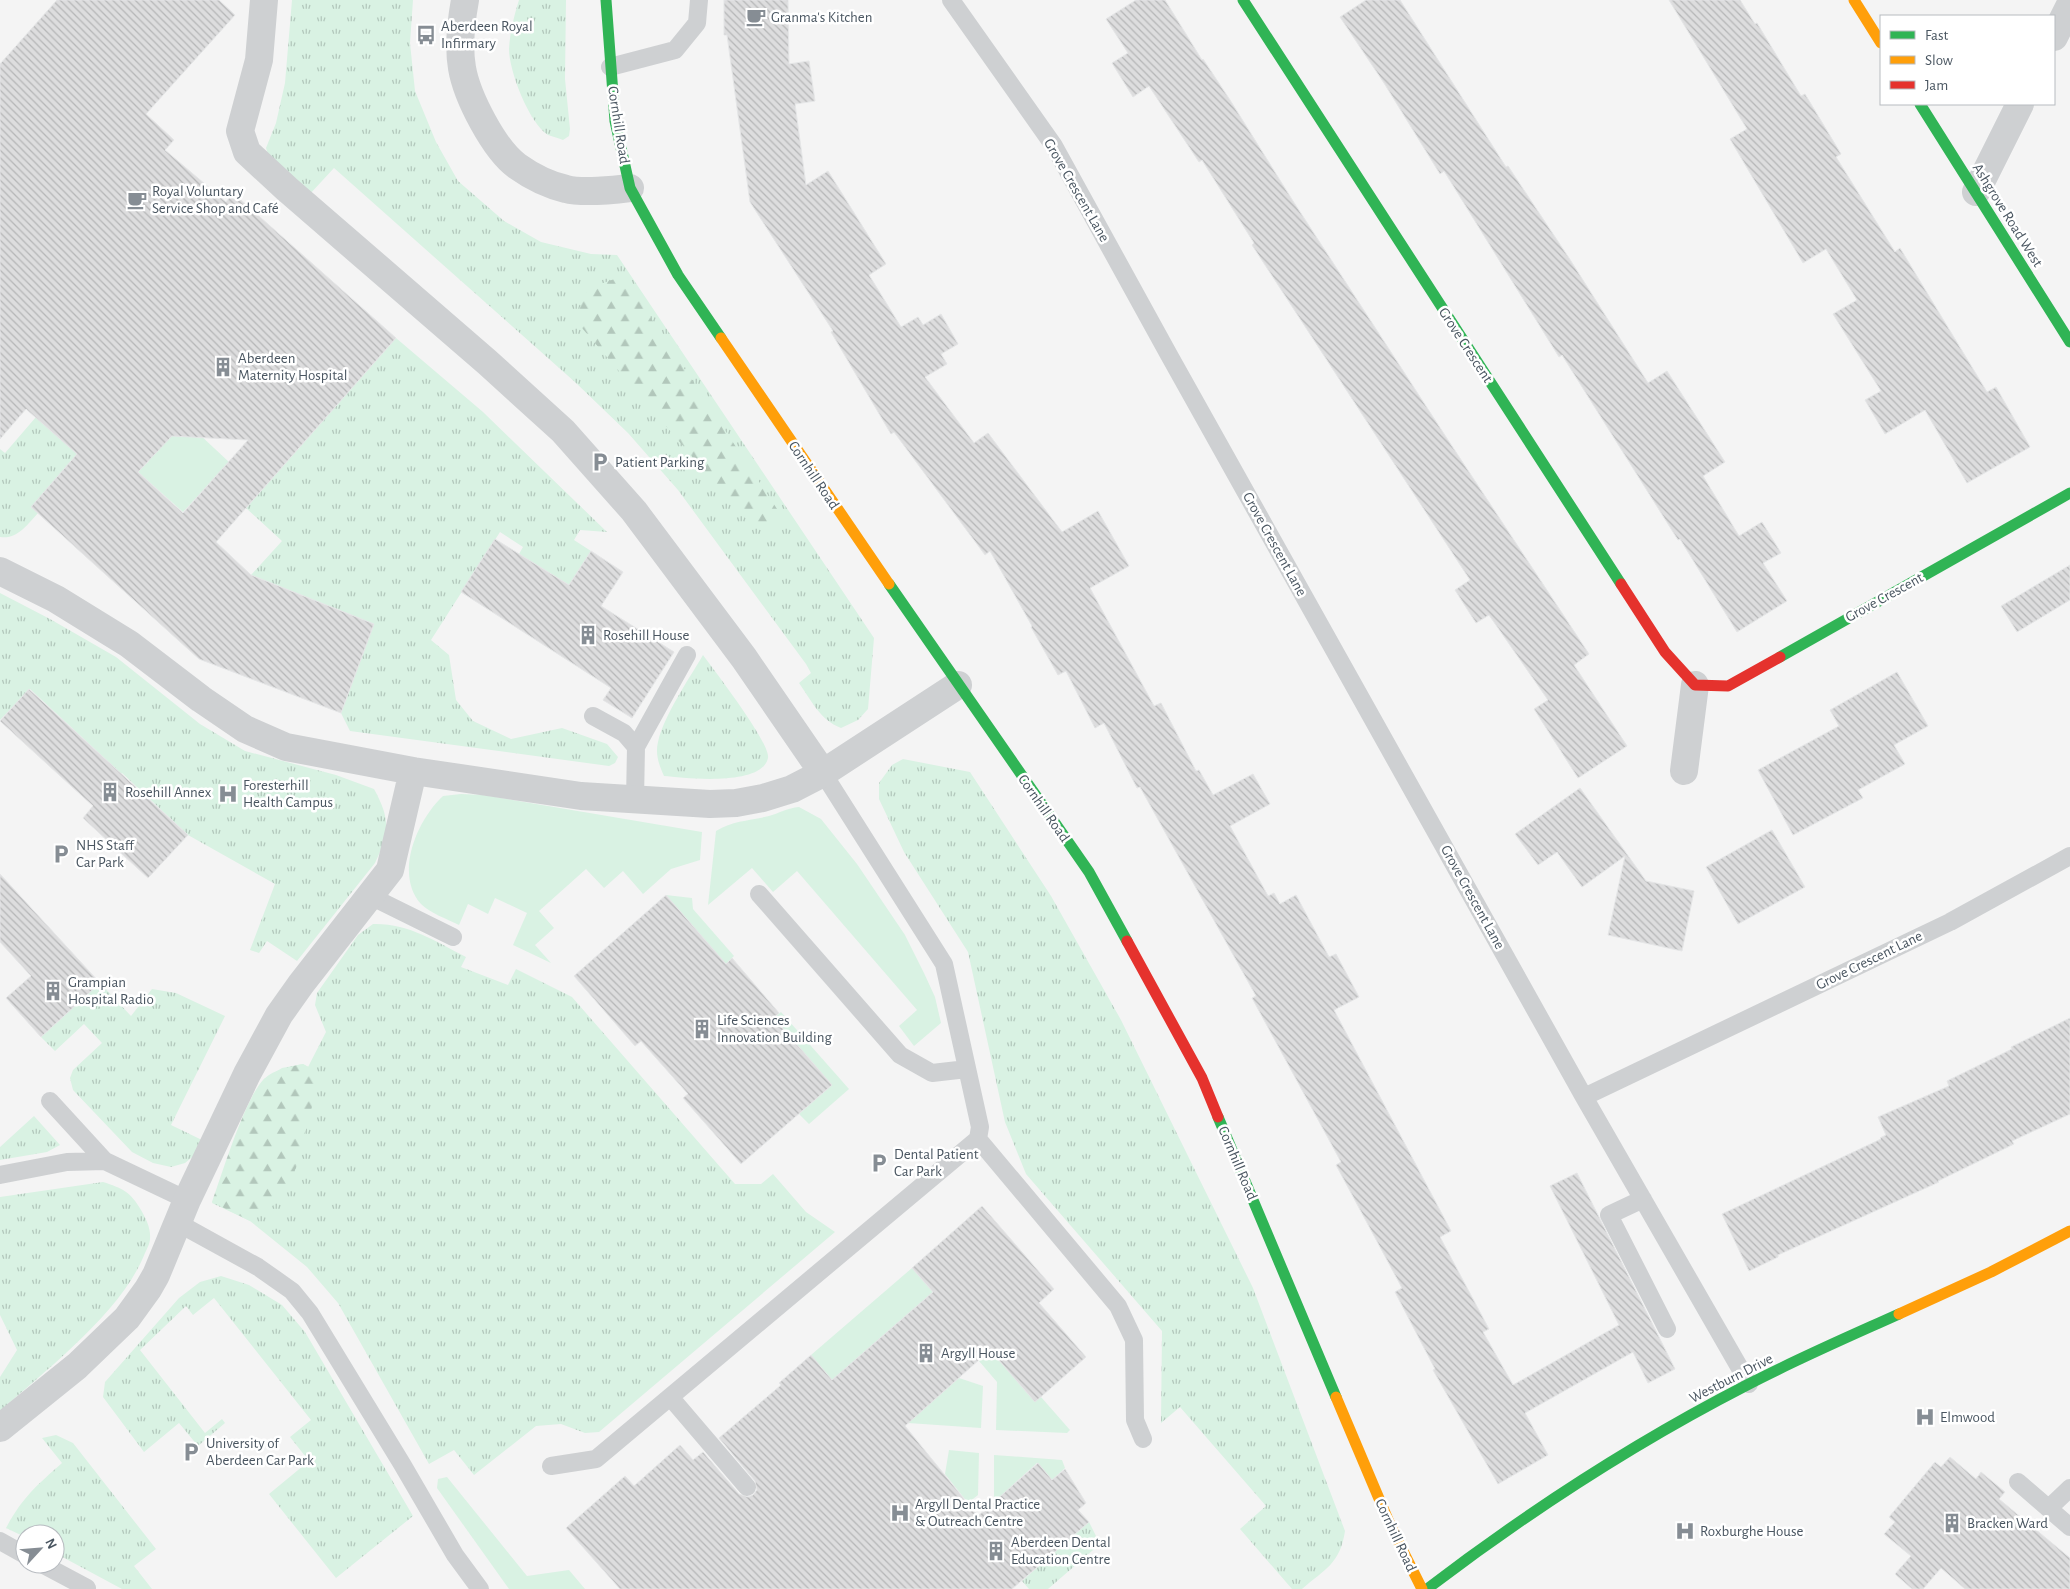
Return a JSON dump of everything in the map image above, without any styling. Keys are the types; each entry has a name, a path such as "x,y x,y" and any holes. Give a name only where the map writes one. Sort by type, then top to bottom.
{"street":[{"path":"264,0 259,60 240,131 247,152 288,190 487,362 563,432 634,511 744,658 823,773"},
{"path":"465,0 460,29 462,68 474,106 496,142 516,166 540,179 567,190 630,188"},
{"name":"Cornhill Road","path":"606,0 615,121 630,188 678,276 958,685 1089,872 1202,1078 1391,1527 1422,1589"},
{"name":"Grove Crescent","path":"1243,0 1665,652 1695,685 1728,686 2070,493"},
{"path":"1854,0 1880,41"},
{"path":"2055,36 2070,5"},
{"name":"Ashgrove Road West","path":"1921,105 2070,342"},
{"path":"1976,192 2020,105"},
{"path":"0,571 56,599 129,644 201,699 245,729 286,747 413,771 581,796 635,800 736,803 792,790 823,773 958,685"},
{"path":"1684,771 1695,685"},
{"path":"0,1428 77,1366 128,1318 156,1275 182,1212 247,1074 279,1015 390,870 413,771"},
{"name":"Westburn Drive","path":"1427,1589 1504,1530 1617,1457 1749,1384 2002,1266 2070,1231"}],"lane":[{"name":"Cornhill Road","path":"610,67 675,50 696,23 699,0"},
{"name":"Grove Crescent Lane","path":"951,0 1054,146 1584,1097 1749,1384"},
{"path":"635,800 636,747 687,655"},
{"path":"594,716 624,733 636,747"},
{"path":"551,1466 596,1460 978,1139 980,1128 944,964 823,773"},
{"name":"Grove Crescent Lane","path":"1584,1097 1950,922 2070,856"},
{"path":"759,894 900,1056 925,1077 967,1070"},
{"path":"370,896 453,937"},
{"path":"50,1101 105,1161 182,1212 292,1292 310,1313 455,1555 480,1589"},
{"path":"978,1139 1118,1306 1134,1340 1135,1420 1143,1439"},
{"path":"0,1176 66,1162 105,1161"},
{"path":"1643,1198 1609,1215 1668,1329"},
{"path":"671,1398 747,1487"},
{"path":"2018,1482 2070,1527"},
{"path":"2049,1508 2070,1488"},
{"path":"0,1542 15,1550"},
{"path":"61,1574 87,1588"}],"green space":[{"path":"292,0 413,0 410,43 415,91 436,142 458,181 504,221 541,242 591,254 617,255 874,638 868,709 858,720 841,728 822,715 799,683 811,673 806,664 678,490 628,433 576,383 334,168 309,195 269,157 266,148 276,123 285,83"},
{"path":"519,0 566,0 565,79 570,129 569,136 563,140 548,135 541,129 527,108 516,83 509,49 512,24"},
{"path":"623,276 785,521 768,528 744,517 582,328 579,309 589,288"},
{"path":"396,338 483,412 607,532 580,530 574,540 591,551 569,585 519,554 523,547 500,532 431,640 449,655 456,700 473,721 511,739 562,728 607,744 618,757 615,763 609,766 350,731 341,713 374,624 251,575 282,541 246,508"},
{"path":"154,393 185,436 192,437 199,434 229,462 183,512 138,472 149,461"},
{"path":"36,417 77,454 32,506 38,513 30,522 17,534 0,537 0,449 5,453"},
{"path":"0,593 116,657 200,724 245,751 336,775 374,789 383,808 386,825 380,852 375,863 297,961 267,941 259,953 250,950 275,884 188,835 122,773 117,778 112,765 30,689 0,720"},
{"path":"703,655 752,723 767,750 768,758 763,767 752,773 738,777 705,779 664,776 662,772 657,751 661,731 678,697"},
{"path":"903,759 970,772 1051,896 1121,1020 1253,1288 1345,1531 1343,1542 1335,1559 1302,1589 1292,1589 1240,1529 1266,1506 1180,1407 1161,1423 1162,1331 1026,1174 1005,1122 968,952 904,852 879,799 879,783 892,765"},
{"path":"461,794 483,795 702,832 700,860 671,869 643,894 623,871 604,888 586,869 539,911 554,928 535,945 551,963 513,945 527,913 495,898 488,914 468,904 459,925 425,907 413,892 409,878 409,863 417,833 433,806 443,796"},
{"path":"799,807 821,819 857,864 905,935 924,973 935,997 941,1023 914,1046 899,1026 917,1010 797,871 773,892 752,868 708,905 716,831 735,823"},
{"path":"666,895 692,898 693,909 734,956 726,964"},
{"path":"373,924 398,926 421,934 466,957 461,967 508,985 516,969 572,997 735,1184 761,1184 773,1174 806,1212 835,1232 599,1432 585,1433 561,1424 536,1426 474,1475 454,1450 429,1464 338,1303 307,1267 250,1221 212,1203 253,1095 264,1079 282,1068 303,1064 308,1067 326,1032 315,1005 317,993 358,935"},
{"path":"100,983 131,1016 152,989 176,993 225,1016 171,1125 202,1140 196,1154 185,1163 171,1167 153,1163 132,1152 73,1090 70,1078 73,1070 102,1043 84,1024 55,1051 41,1037"},
{"path":"781,1012 849,1089 809,1124 799,1114 832,1085 774,1018"},
{"path":"303,1064 326,1076 315,1095 296,1168 275,1204 250,1221 212,1202 242,1119 257,1089 264,1079 273,1073"},
{"path":"34,1116 60,1145 47,1152 0,1160 0,1147"},
{"path":"103,1182 116,1186 134,1199 149,1227 150,1242 134,1275 101,1318 60,1358 0,1411 0,1377 17,1350 0,1315 0,1197"},
{"path":"912,1268 933,1292 810,1399 811,1355"},
{"path":"221,1276 249,1285 282,1305 305,1332 413,1516 336,1578 269,1494 309,1461 290,1437 311,1420 214,1298 193,1315 186,1306 140,1350 205,1433 222,1419 225,1423 198,1446 179,1423 144,1452 103,1397 105,1382 179,1298 200,1282"},
{"path":"991,1351 1035,1402 1041,1397 1070,1430 1067,1433 996,1430 997,1382 979,1361"},
{"path":"959,1378 983,1386 981,1428 908,1423"},
{"path":"56,1435 73,1443 156,1549 134,1566 152,1589 122,1589 65,1558 65,1524 15,1524 15,1532 6,1528 18,1508 31,1492 62,1463 42,1438"},
{"path":"949,1450 979,1453 978,1495 968,1503 945,1474"},
{"path":"994,1455 1062,1460 1065,1468 1052,1480 1037,1463 994,1502"},
{"path":"447,1477 527,1576 569,1570 585,1589 509,1589 437,1488 438,1479"},
{"path":"1089,1522 1100,1544 1048,1589 1029,1589 1022,1581"}],"building":[{"name":"Aberdeen Maternity Hospital","path":"57,0 219,0 235,15 146,114 174,140 165,150 226,202 233,193 396,338 216,542 251,575 374,624 341,713 199,659 31,507 77,454 26,409 0,439 0,64","holes":["172,436 248,440 183,513 138,472"]},
{"path":"724,0 788,0 789,64 809,61 815,101 795,104 806,185 828,171 886,264 869,275 901,327 918,317 923,325 941,314 958,344 941,354 947,364 925,377 974,443 988,433 1062,532 1098,511 1129,566 1090,588 1154,706 1161,703 1196,771 1199,770 1213,795 1253,774 1270,804 1230,826 1268,896 1274,893 1280,904 1296,895 1329,957 1336,954 1359,997 1334,1010 1451,1231 1440,1237 1489,1329 1483,1332 1513,1385 1619,1325 1550,1186 1577,1173 1675,1369 1648,1383 1633,1352 1525,1413 1548,1455 1498,1484 1433,1370 1435,1369 1395,1292 1402,1288 1336,1165 1341,1162 1252,998 1256,996 1140,787 1137,788 1104,723 1095,728 1066,671 1058,675 990,551 985,555 894,432 891,434 831,332 833,331 750,202 727,35 724,35"},
{"path":"1136,0 1165,0 1293,201 1589,654 1574,665 1627,746 1578,778 1534,709 1548,700 1489,615 1476,623 1455,590 1470,580 1252,245 1254,243 1202,160 1199,162 1149,86 1133,97 1112,63 1128,53 1106,19"},
{"path":"1366,0 1400,0 1506,167 1508,166 1569,258 1648,383 1667,371 1725,462 1703,476 1739,536 1762,522 1781,553 1763,563 1787,601 1737,632 1562,355 1559,357 1444,171 1440,174 1384,83 1340,17"},
{"path":"1669,0 1740,0 1755,24 1757,23 1801,96 1805,94 1841,154 1836,157 1895,252 1900,248 1987,392 1996,387 2030,447 1967,483 1925,410 1885,434 1865,400 1881,391 1833,314 1857,300 1826,249 1803,263 1730,139 1747,129"},
{"name":"Rosehill House","path":"495,539 569,585 591,551 623,572 601,606 674,652 632,718 603,700 611,688 461,592"},
{"path":"2070,565 2070,600 2017,632 2001,606"},
{"path":"1897,672 1928,726 1894,745 1905,764 1858,790 1863,798 1793,835 1758,770 1839,726 1830,710"},
{"name":"Rosehill Annex","path":"29,689 188,835 148,878 83,818 93,806 0,721"},
{"path":"1580,788 1646,881 1694,891 1682,951 1608,935 1625,856 1582,887 1557,852 1538,865 1515,834"},
{"path":"1772,830 1805,887 1738,924 1706,867"},
{"path":"0,874 100,983 41,1037 6,998 31,976 0,942"},
{"name":"Life Sciences Innovation Building","path":"666,895 726,964 732,958 779,1013 774,1018 832,1085 741,1164 683,1098 688,1094 641,1041 635,1046 574,976"},
{"path":"2070,1018 2070,1114 2012,1141 2014,1144 1939,1182 1778,1255 1778,1257 1749,1271 1722,1214 1881,1139 1886,1135 1878,1117 1949,1086 1947,1081"},
{"path":"982,1206 1054,1289 1039,1303 1086,1357 1035,1402 990,1350 905,1426 978,1516 1038,1463 1052,1480 1065,1469 1086,1503 1078,1510 1089,1522 1012,1589 620,1589 566,1528 625,1476 634,1486 680,1445 693,1460 703,1452 739,1494 748,1497 753,1495 757,1490 755,1481 719,1438 781,1385 779,1383 811,1355 832,1380 933,1292 912,1268"},
{"name":"Bracken Ward","path":"1950,1457 1976,1479 1981,1472 2005,1492 1999,1499 2070,1558 2070,1589 1965,1589 1941,1568 1923,1589 1912,1589 1895,1574 1911,1556 1884,1534 1895,1522 1889,1517 1935,1462 1941,1467"}],"traffic: fast":[{"path":"606,0 615,121 630,188 678,275 721,338"},
{"path":"1243,0 1621,584"},
{"path":"1921,105 2070,342"},
{"path":"1780,657 2070,493"},
{"path":"889,584 1089,872 1127,941"},
{"path":"1218,1117 1336,1397"},
{"path":"1427,1589 1543,1506 1623,1455 1705,1407 1766,1375 1899,1314"}],"traffic: slow":[{"path":"1854,0 1880,41"},
{"path":"721,338 889,584"},
{"path":"1899,1314 1991,1272 2070,1231"},
{"path":"1336,1397 1391,1527 1422,1589"}],"traffic: jam":[{"path":"1621,584 1665,652 1695,685 1728,686 1780,657"},
{"path":"1127,941 1202,1078 1218,1117"}],"place":[{"name":"Granma's Kitchen","path":"756,17"},
{"name":"Aberdeen Royal Infirmary","path":"426,35"},
{"name":"Royal Voluntary Service Shop and Café","path":"137,200"},
{"name":"Aberdeen Maternity Hospital","path":"223,367"},
{"name":"Patient Parking","path":"600,462"},
{"name":"Rosehill House","path":"588,635"},
{"name":"Rosehill Annex","path":"110,792"},
{"name":"Foresterhill Health Campus","path":"228,794"},
{"name":"NHS Staff Car Park","path":"61,854"},
{"name":"Grampian Hospital Radio","path":"53,991"},
{"name":"Life Sciences Innovation Building","path":"702,1029"},
{"name":"Dental Patient Car Park","path":"879,1163"},
{"name":"Argyll House","path":"926,1353"},
{"name":"Elmwood","path":"1925,1417"},
{"name":"University of Aberdeen Car Park","path":"191,1452"},
{"name":"Argyll Dental Practice & Outreach Centre","path":"900,1513"},
{"name":"Bracken Ward","path":"1952,1523"},
{"name":"Roxburghe House","path":"1685,1531"},
{"name":"Aberdeen Dental Education Centre","path":"996,1551"}]}
